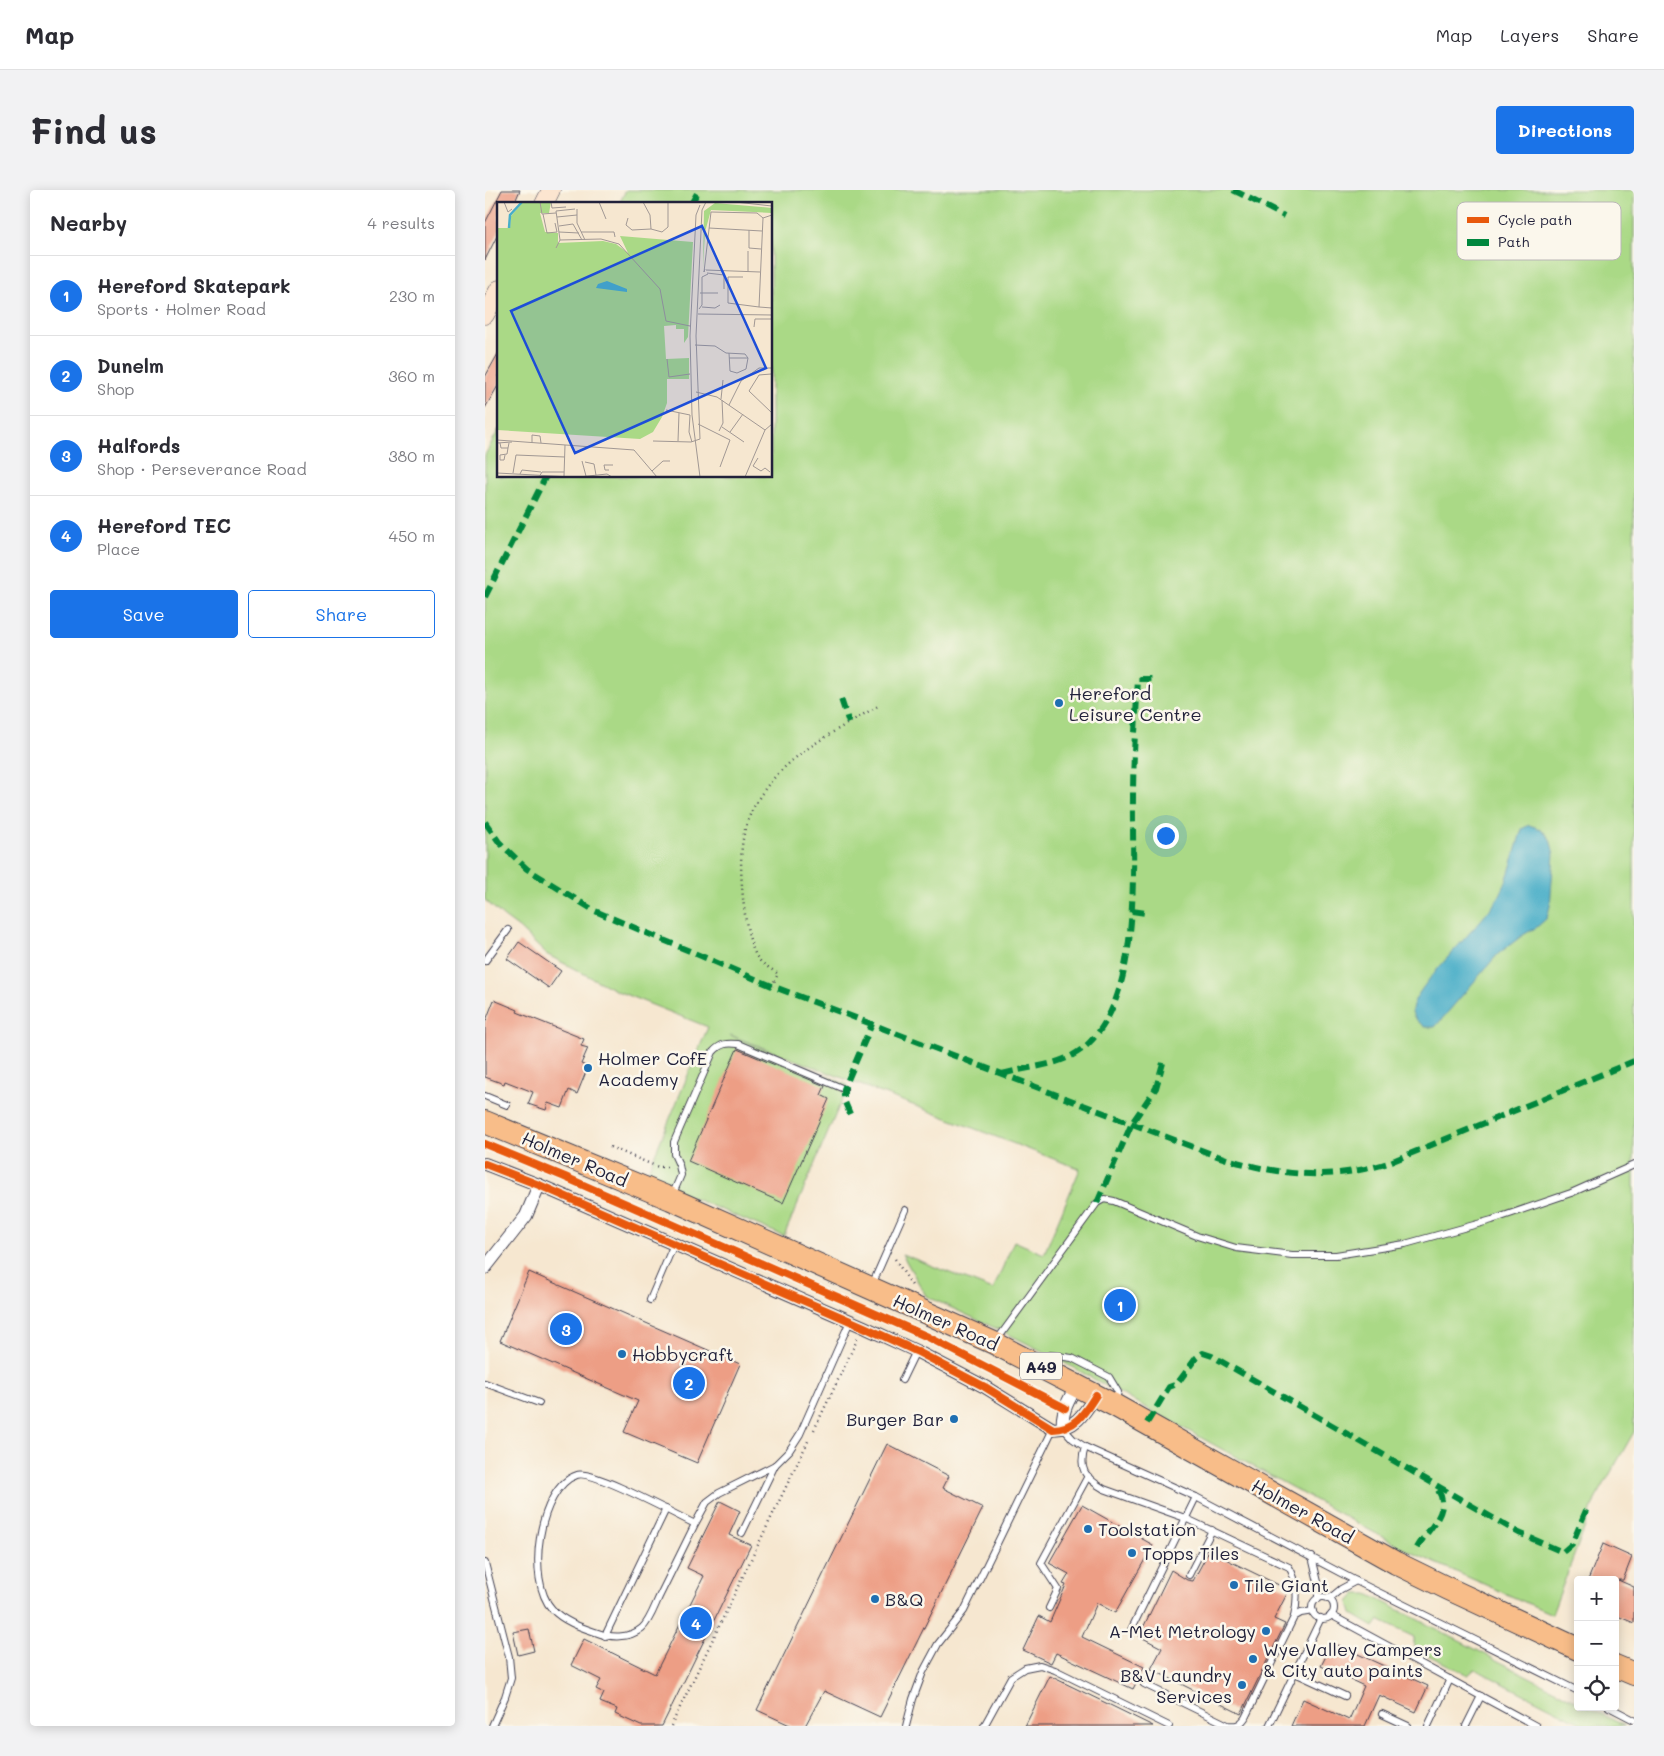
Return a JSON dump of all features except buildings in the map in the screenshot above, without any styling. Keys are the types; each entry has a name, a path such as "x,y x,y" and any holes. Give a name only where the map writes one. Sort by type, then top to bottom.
{"highway":[{"name":"Holmer Road","path":"485,1122 671,1199 994,1343 1096,1395 1396,1563 1574,1647"},
{"path":"1619,1668 1634,1674"}],"street":[{"path":"545,202 551,190"},
{"path":"485,315 497,293"},
{"path":"485,1164 539,1185 863,1326 985,1387 1058,1428 1073,1424 1079,1420 1096,1395"},
{"path":"485,1268 526,1216 539,1185"},
{"path":"1058,1428 1065,1408 1096,1395"}],"lane":[{"path":"485,961 508,930"},
{"path":"671,1199 681,1175 674,1154 674,1142 713,1052 719,1046 727,1043 738,1044 844,1088"},
{"path":"485,1096 507,1105"},
{"path":"994,1343 1097,1203 1104,1199 1114,1201 1197,1236 1236,1248 1292,1255 1336,1255 1405,1244 1492,1220 1571,1193 1634,1165"},
{"path":"871,1288 905,1210"},
{"path":"650,1300 675,1244"},
{"path":"695,1524 605,1481 587,1474 577,1474 561,1486 544,1515 538,1549 539,1581 542,1594 551,1609 564,1619 605,1636 630,1634 643,1627 707,1502 775,1465 789,1451 800,1434 850,1321"},
{"path":"901,1380 916,1351"},
{"path":"1039,1366 1050,1355 1072,1358 1109,1377 1118,1392 1096,1395"},
{"path":"485,1383 539,1403"},
{"path":"906,1726 923,1672 938,1644 964,1611 1058,1428 1085,1447 1196,1497 1356,1580 1574,1689"},
{"path":"1085,1447 1081,1459 1082,1467 1088,1476 1104,1489 1185,1518 1289,1567 1293,1573 1297,1592 1297,1607 1294,1617 1241,1724 1235,1726 1228,1725 1144,1684"},
{"path":"743,1533 775,1465"},
{"path":"1049,1608 1058,1589 1041,1563 1088,1476"},
{"path":"1131,1630 1196,1497"},
{"path":"605,1636 666,1510"},
{"path":"1189,1576 1212,1530"},
{"path":"1312,1557 1318,1582 1318,1599"},
{"path":"485,1563 509,1657 511,1678 492,1726"},
{"path":"1329,1599 1356,1580"},
{"path":"1321,1597 1329,1599 1334,1607 1331,1615 1325,1618 1315,1615 1313,1604 1318,1599 1321,1597"},
{"path":"1294,1617 1313,1610"},
{"path":"1331,1615 1536,1726"},
{"path":"1268,1726 1321,1618"},
{"path":"984,1726 1011,1677 1025,1668 1040,1664 1169,1726"},
{"path":"1295,1673 1345,1696"},
{"path":"1428,1726 1450,1679"},
{"path":"1466,1726 1481,1696"},
{"path":"1617,1711 1634,1720"},
{"path":"1382,1714 1408,1726"}],"path":[{"path":"772,986 778,974 757,958 746,926 741,855 746,826 758,800 775,777 796,756 879,706"},
{"path":"610,1147 658,1167 668,1168 679,1165"},
{"path":"888,1249 915,1290"},
{"path":"671,1726 863,1326"}],"green space":[{"name":"Hereford Leisure Centre","path":"626,190 1634,190 1634,1432 1595,1500 1552,1614 1406,1550 1050,1355 926,1296 902,1254 993,1290 1014,1241 1044,1254 1080,1169 730,1035 848,1085 784,1236 645,1178 708,1027 617,991 546,954 519,928 485,900 485,455 497,433 497,478 773,478 773,202 620,202"},
{"path":"1356,1594 1368,1594 1574,1700 1574,1711 1596,1711 1625,1726 1586,1726 1475,1669 1468,1675 1414,1648 1414,1637 1379,1620 1374,1627 1352,1614 1349,1602"}],"water":[{"path":"1529,825 1541,829 1550,839 1554,854 1550,906 1547,918 1498,954 1435,1027 1425,1027 1412,1013 1415,1000 1436,971 1492,907 1500,895 1522,829"}],"marked path":[{"path":"692,202 699,190"},
{"path":"1233,190 1284,216"},
{"path":"485,597 545,478"},
{"path":"1002,1074 1060,1061 1081,1050 1090,1042 1107,1019 1119,991 1131,926 1133,891 1133,767 1138,679 1155,679"},
{"path":"841,699 849,723"},
{"path":"485,822 499,842 527,869 595,911 772,986 1214,1155 1258,1167 1301,1174 1322,1174 1343,1173 1388,1163 1634,1061"},
{"path":"1132,911 1146,913"},
{"path":"850,1114 844,1100 844,1089 872,1024"},
{"path":"1097,1203 1132,1123 1156,1088 1163,1063"},
{"path":"1147,1423 1169,1387 1177,1384 1196,1358 1203,1353 1212,1356 1519,1533 1563,1552 1572,1544 1587,1508"},
{"path":"1417,1548 1441,1511 1442,1503 1435,1486"}],"cycle path":[{"path":"485,1144 565,1177 928,1337 1065,1408"},
{"path":"485,1164 539,1185 916,1351 985,1387 1053,1429 1074,1423 1084,1413 1096,1395"}],"place":[{"name":"Hereford Leisure Centre","path":"1059,703"},
{"name":"Holmer CofE Academy","path":"588,1068"},
{"name":"Hereford Skatepark","path":"1120,1305"},
{"name":"Halfords","path":"566,1329"},
{"name":"Hobbycraft","path":"622,1354"},
{"name":"Dunelm","path":"689,1383"},
{"name":"Burger Bar","path":"954,1419"},
{"name":"Toolstation","path":"1088,1529"},
{"name":"Topps Tiles","path":"1132,1553"},
{"name":"Tile Giant","path":"1234,1585"},
{"name":"B&Q","path":"875,1599"},
{"name":"Hereford TEC","path":"696,1623"},
{"name":"A-Met Metrology","path":"1266,1631"},
{"name":"Wye Valley Campers & City auto paints","path":"1253,1659"},
{"name":"B&V Laundry Services","path":"1242,1685"}]}
